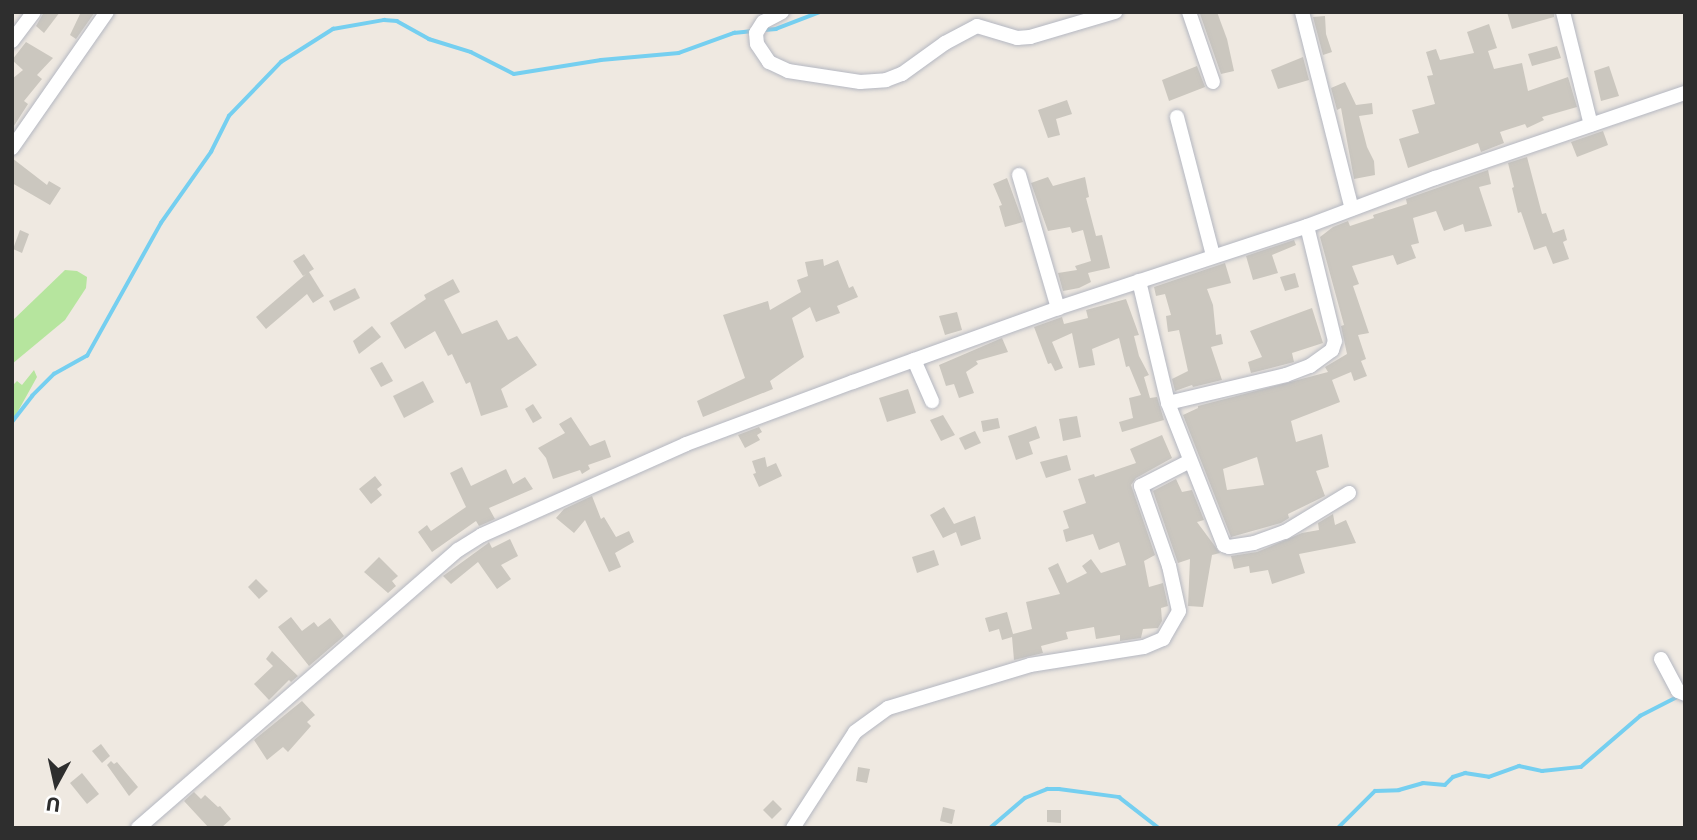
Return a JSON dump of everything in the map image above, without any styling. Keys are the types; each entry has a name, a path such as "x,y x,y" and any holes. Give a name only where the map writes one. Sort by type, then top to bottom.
{"street":[{"path":"12,41 34,12"},
{"path":"12,148 107,12"},
{"path":"782,12 763,22 756,33 757,44 769,62 788,71 860,82 886,80 902,74 945,43 977,26 1017,38 1030,37 1115,12"},
{"path":"1189,12 1213,82"},
{"path":"1302,12 1352,209"},
{"path":"1563,12 1591,125"},
{"path":"138,828 468,543 686,444 1058,308 1307,226 1685,93"},
{"path":"1177,117 1213,255"},
{"path":"1019,175 1058,308"},
{"path":"1168,403 1286,374 1310,366 1332,350 1335,341 1307,226"},
{"path":"1139,282 1168,403 1220,539 1229,547 1284,532 1349,493"},
{"path":"914,360 932,401"},
{"path":"793,828 855,732 888,708 1030,665 1144,648 1163,639 1174,625 1179,611 1169,566 1141,486 1190,461"},
{"path":"1661,659 1678,691 1685,694"}],"green space":[{"path":"65,270 77,271 87,277 86,288 65,320 12,364 12,321"},
{"path":"34,370 37,377 12,422 12,386 17,381 22,385"}],"building":[{"path":"44,12 60,12 44,33 36,26"},
{"path":"81,12 95,12 76,39 70,35"},
{"path":"1217,12 1227,39 1234,71 1221,74 1200,14"},
{"path":"1507,12 1554,12 1554,17 1512,29"},
{"path":"1325,16 1326,34 1332,52 1323,55 1313,17"},
{"path":"1489,24 1497,48 1488,51 1494,69 1522,63 1528,91 1568,77 1577,107 1542,117 1544,120 1527,128 1525,124 1500,132 1504,143 1481,152 1478,143 1408,168 1399,139 1419,133 1412,110 1435,104 1427,76 1433,75 1426,52 1436,49 1440,60 1474,53 1467,32"},
{"path":"26,42 53,58 37,75 42,79 24,101 28,104 12,129 12,79 23,70 12,60"},
{"path":"1557,46 1561,58 1532,66 1528,54"},
{"path":"1303,57 1309,80 1278,89 1271,70"},
{"path":"1197,66 1205,87 1169,101 1162,80"},
{"path":"1609,66 1619,96 1601,101 1594,71"},
{"path":"1345,82 1356,105 1372,103 1373,114 1359,116 1367,147 1374,161 1375,175 1354,179 1341,108 1337,110 1331,88"},
{"path":"1067,100 1072,114 1056,119 1060,135 1048,138 1038,110"},
{"path":"1603,131 1608,145 1577,157 1571,142"},
{"path":"1527,157 1542,214 1546,213 1553,233 1564,229 1567,240 1563,242 1569,259 1553,264 1546,246 1534,250 1521,212 1518,213 1508,163"},
{"path":"12,158 47,185 49,181 61,188 50,205 12,183"},
{"path":"1488,170 1491,184 1479,187 1492,226 1465,232 1463,224 1444,231 1436,211 1413,218 1419,243 1411,245 1416,258 1397,265 1393,255 1352,266 1359,284 1353,286 1369,333 1358,335 1366,359 1361,361 1367,376 1354,381 1351,372 1332,380 1340,402 1291,421 1296,442 1322,434 1329,467 1316,471 1325,496 1288,514 1289,518 1281,523 1231,537 1183,415 1198,406 1328,372 1325,367 1347,354 1341,326 1344,325 1320,237 1333,227 1348,221 1350,226 1407,204 1406,199","holes":["1257,457 1264,485 1227,490 1223,469"]},
{"path":"1048,177 1053,186 1085,177 1089,197 1086,198 1096,236 1102,235 1110,268 1088,273 1091,282 1079,288 1063,291 1058,273 1077,270 1075,266 1091,261 1083,230 1072,233 1070,227 1048,231 1031,183"},
{"path":"1007,178 1023,222 1005,227 999,206 1002,205 993,184"},
{"path":"20,230 29,234 22,253 13,249"},
{"path":"1294,240 1296,245 1272,255 1278,273 1253,280 1246,256"},
{"path":"304,254 314,269 309,272 324,296 313,303 307,294 266,329 256,317 306,274 303,276 293,261"},
{"path":"823,259 824,266 838,260 849,288 853,286 858,297 837,306 840,313 816,322 810,307 792,318 804,357 770,381 773,389 703,417 697,401 745,378 723,315 768,301 770,310 801,292 797,280 808,276 805,262"},
{"path":"1225,263 1231,283 1207,289 1213,305 1216,335 1221,334 1223,344 1211,347 1222,380 1175,391 1172,379 1188,371 1179,330 1168,332 1166,316 1171,315 1165,294 1156,296 1154,287"},
{"path":"1295,273 1299,287 1285,291 1280,277"},
{"path":"453,279 460,292 444,300 462,334 497,320 508,340 517,336 537,365 501,389 508,407 481,416 470,382 466,384 452,354 448,356 435,331 405,349 390,323 426,299 424,295"},
{"path":"355,288 360,298 334,311 329,301"},
{"path":"1126,299 1139,335 1134,336 1139,356 1149,375 1144,377 1150,398 1157,397 1164,420 1122,432 1119,422 1133,418 1129,398 1141,395 1129,366 1126,367 1119,338 1092,349 1095,365 1079,368 1072,333 1052,342 1063,368 1055,371 1051,363 1048,364 1034,327 1062,317 1064,324 1088,318 1086,310"},
{"path":"1312,308 1323,343 1292,353 1294,362 1251,373 1248,362 1262,357 1250,331"},
{"path":"957,312 962,330 945,335 939,316"},
{"path":"372,326 381,337 359,354 353,341"},
{"path":"1002,338 1008,352 976,361 978,364 966,372 974,393 959,398 954,384 946,386 939,365"},
{"path":"382,362 393,381 381,387 370,368"},
{"path":"423,381 434,402 404,418 393,396"},
{"path":"908,389 916,413 887,422 879,398"},
{"path":"533,404 542,418 533,423 525,409"},
{"path":"943,415 955,435 941,441 930,420"},
{"path":"1077,416 1081,437 1063,441 1059,419"},
{"path":"571,417 590,446 605,440 611,457 588,465 590,469 582,474 580,470 553,479 546,458 538,448 565,433 559,424"},
{"path":"998,418 1000,428 983,432 981,421"},
{"path":"1036,426 1040,438 1029,442 1033,454 1016,460 1008,436"},
{"path":"759,427 762,432 757,435 760,440 745,448 738,435"},
{"path":"975,431 981,443 965,450 959,438"},
{"path":"1162,435 1172,458 1136,478 1131,485 1155,555 1144,561 1149,587 1163,583 1168,606 1161,608 1162,621 1158,628 1143,629 1141,638 1120,641 1120,635 1096,639 1094,627 1066,632 1068,639 1041,646 1043,653 1014,660 1012,637 1002,640 999,629 989,632 985,618 1007,612 1013,634 1032,629 1026,602 1060,594 1048,568 1058,563 1067,583 1087,573 1082,566 1091,559 1101,573 1126,565 1119,542 1099,550 1093,534 1066,542 1063,530 1069,528 1063,511 1086,503 1078,479 1094,474 1095,477 1136,463 1130,449"},
{"path":"1067,455 1071,470 1046,478 1040,462"},
{"path":"765,457 767,467 776,463 782,476 759,487 753,474 756,473 752,461"},
{"path":"462,467 471,486 506,469 513,484 525,477 533,489 489,508 495,519 479,526 476,521 432,552 418,532 427,525 431,531 466,507 450,473"},
{"path":"375,476 382,485 377,489 382,495 371,504 359,489"},
{"path":"1176,479 1182,492 1192,490 1204,520 1197,522 1220,553 1212,555 1203,607 1188,606 1190,559 1178,563 1153,491"},
{"path":"592,496 601,519 604,517 616,537 629,531 634,542 615,553 621,567 609,572 585,520 574,533 556,518 564,509"},
{"path":"944,507 954,524 975,516 981,539 961,546 956,532 943,538 930,515"},
{"path":"1333,514 1335,525 1346,520 1356,543 1299,554 1305,573 1272,584 1268,570 1250,573 1249,566 1234,569 1231,556 1257,552 1302,533 1319,530 1318,523"},
{"path":"510,539 518,556 501,565 511,579 497,589 478,562 451,584 443,576 489,542 492,548"},
{"path":"934,550 939,565 917,573 912,557"},
{"path":"379,557 398,576 392,581 396,586 388,593 364,572"},
{"path":"256,579 268,591 259,599 248,587"},
{"path":"291,617 302,631 314,622 318,627 330,618 344,636 309,666 278,627"},
{"path":"272,651 298,676 291,682 289,680 269,700 254,684 273,666 266,659"},
{"path":"302,701 315,715 307,722 311,726 288,752 283,747 267,760 254,740"},
{"path":"101,744 110,756 102,763 92,751"},
{"path":"111,761 114,764 117,762 138,787 129,796 107,765"},
{"path":"858,767 870,769 867,783 856,781"},
{"path":"82,773 99,794 87,804 70,783"},
{"path":"194,792 201,799 205,795 231,819 221,828 209,828 184,801"},
{"path":"773,800 782,809 772,819 763,810"},
{"path":"943,807 955,810 952,824 940,821"},
{"path":"1047,810 1061,810 1061,823 1047,822"}],"waterway":[{"path":"764,30 776,29 820,12"},
{"path":"12,422 54,374 87,356 161,223 211,152 229,116 281,62 333,29 384,20 397,21 429,39 471,52 514,74 601,60 679,53 734,33 753,31"},
{"path":"1338,828 1375,791 1399,790 1423,783 1445,785 1453,777 1465,773 1489,777 1519,766 1542,771 1581,767 1640,716 1679,696"},
{"path":"990,828 1025,798 1047,789 1119,797 1159,828"}]}
